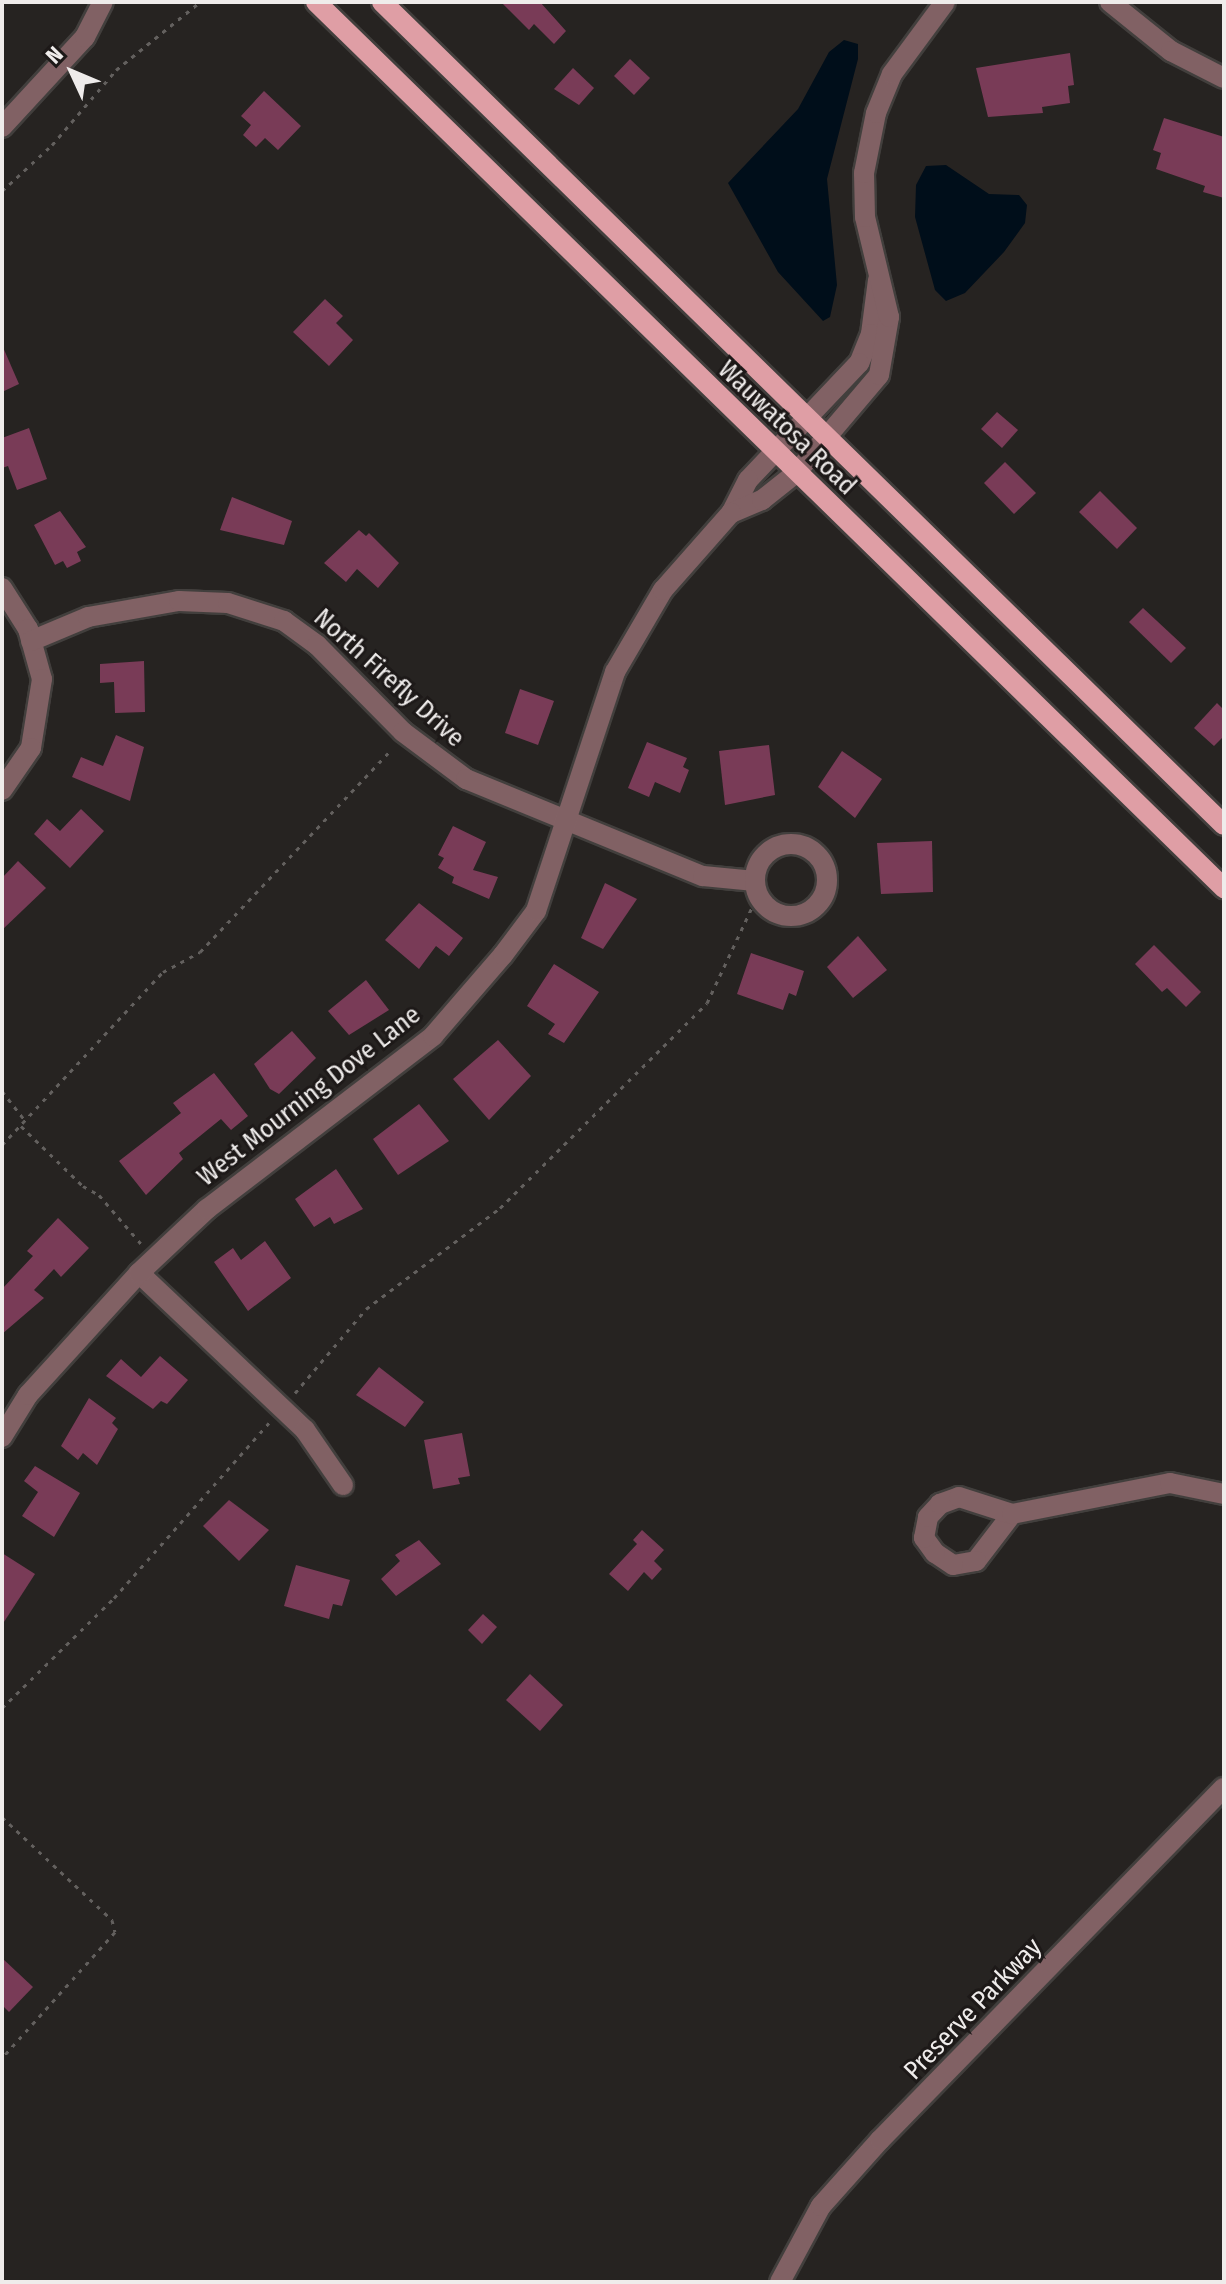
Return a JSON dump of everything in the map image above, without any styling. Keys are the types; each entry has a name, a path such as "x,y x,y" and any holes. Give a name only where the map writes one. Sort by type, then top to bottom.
{"main road":[{"name":"Wauwatosa Road","path":"316,2 1224,888"},
{"name":"Wauwatosa Road","path":"382,2 807,421 1224,825"}],"street":[{"path":"2,127 85,37 103,2"},
{"path":"731,513 762,500 796,473 870,389 886,355 889,317 878,280 864,201 876,113 904,54 945,2"},
{"path":"1110,2 1171,51 1224,78"},
{"path":"731,513 748,480 859,363 871,334 878,280"},
{"name":"West Mourning Dove Lane","path":"2,1437 28,1395 139,1273 207,1209 433,1036 536,911 615,672 663,590 731,513"},
{"path":"2,588 31,641 42,679 31,748 2,790"},
{"name":"North Firefly Drive","path":"31,641 88,617 179,601 228,603 284,621 317,645 406,734 466,779 567,823 703,876 757,889"},
{"path":"139,1273 282,1408 343,1485"},
{"path":"1012,1514 1170,1483 1224,1494"},
{"name":"Preserve Parkway","path":"780,2282 821,2206 880,2140 1224,1788"}],"path":[{"path":"2,191 52,145 116,70 200,2"},
{"path":"2,1145 163,972 200,952 406,734"},
{"path":"2,1708 114,1598 366,1309 500,1208 707,1003 757,889"},
{"path":"2,1091 25,1121"},
{"path":"21,1126 83,1186 99,1195 156,1257"},
{"path":"2,1817 112,1920 115,1932 2,2058"}],"water":[{"path":"844,40 858,44 858,59 827,179 837,285 830,317 823,321 778,272 728,183 798,109 829,52"},
{"path":"946,165 989,194 1019,195 1027,205 1025,223 1004,252 965,293 946,301 935,290 915,217 916,185 926,166"}],"building":[{"path":"501,2 540,2 566,31 554,44 534,24 529,30"},
{"path":"1070,53 1074,85 1068,86 1070,103 1042,107 1043,113 988,117 976,68"},
{"path":"630,59 650,78 634,95 614,76"},
{"path":"573,68 594,88 579,105 554,89"},
{"path":"264,91 301,126 278,150 265,138 256,147 243,135 251,125 241,116"},
{"path":"1164,118 1224,137 1224,198 1203,192 1205,186 1156,169 1161,153 1153,150"},
{"path":"325,299 343,316 336,323 353,340 329,366 293,332"},
{"path":"2,345 19,384 2,392"},
{"path":"997,412 1018,430 1002,448 981,429"},
{"path":"29,428 47,479 17,490 8,466 2,468 2,438"},
{"path":"1005,462 1036,493 1014,514 984,483"},
{"path":"1100,491 1137,528 1117,549 1079,512"},
{"path":"232,497 292,521 284,545 220,530"},
{"path":"60,511 86,547 77,552 81,561 67,568 63,561 55,565 34,525"},
{"path":"359,530 366,536 369,533 399,563 378,588 357,569 346,582 324,563"},
{"path":"1143,608 1186,648 1171,663 1129,622"},
{"path":"144,661 145,712 115,713 114,682 100,683 100,664"},
{"path":"520,689 554,701 538,745 505,733"},
{"path":"1217,703 1224,710 1224,736 1214,746 1194,728"},
{"path":"116,735 144,747 130,801 72,777 81,757 103,766"},
{"path":"647,742 687,758 683,767 689,770 680,793 655,782 649,797 628,788"},
{"path":"769,745 775,795 725,805 719,751"},
{"path":"842,751 882,779 855,818 818,787"},
{"path":"81,809 104,831 70,868 34,834 47,819 60,831"},
{"path":"453,826 486,842 473,870 498,877 489,899 452,883 454,877 438,868 444,858 438,855"},
{"path":"932,841 933,892 881,894 877,843"},
{"path":"18,861 46,888 2,930 2,878"},
{"path":"605,883 637,899 603,949 581,938"},
{"path":"419,903 463,938 449,956 436,946 419,969 385,940"},
{"path":"858,936 887,970 853,998 827,967"},
{"path":"1154,945 1201,992 1186,1007 1167,988 1162,992 1135,964"},
{"path":"751,953 804,971 796,996 789,993 783,1010 737,994"},
{"path":"554,964 599,992 564,1043 548,1034 555,1024 527,1006"},
{"path":"366,980 389,1010 349,1035 328,1011"},
{"path":"292,1031 316,1058 279,1094 270,1089 254,1064"},
{"path":"498,1040 531,1076 489,1120 453,1079"},
{"path":"214,1073 248,1116 231,1130 221,1119 179,1153 183,1159 146,1195 119,1161 181,1113 173,1103"},
{"path":"419,1104 449,1141 398,1175 373,1139"},
{"path":"336,1169 363,1209 334,1224 330,1217 314,1227 295,1199"},
{"path":"58,1218 89,1248 61,1277 54,1269 34,1290 44,1298 2,1334 2,1289 33,1256 27,1251"},
{"path":"265,1241 291,1278 248,1311 214,1262 233,1248 241,1260"},
{"path":"160,1356 188,1380 167,1404 161,1401 153,1409 106,1376 121,1359 141,1377"},
{"path":"379,1367 424,1402 405,1427 356,1395"},
{"path":"89,1398 116,1418 112,1423 118,1429 97,1465 83,1453 78,1460 61,1446"},
{"path":"462,1433 470,1476 458,1478 460,1484 433,1489 424,1440"},
{"path":"35,1466 80,1493 54,1537 22,1516 38,1492 24,1481"},
{"path":"229,1500 269,1530 239,1561 203,1526"},
{"path":"642,1530 664,1550 654,1561 662,1569 652,1580 644,1572 628,1591 609,1574 637,1544 633,1540"},
{"path":"419,1540 441,1564 396,1596 381,1579 400,1561 395,1555"},
{"path":"2,1553 35,1574 2,1625"},
{"path":"296,1565 350,1580 342,1606 333,1604 329,1619 284,1606"},
{"path":"483,1614 497,1627 482,1644 468,1630"},
{"path":"530,1674 563,1705 540,1731 506,1700"},
{"path":"2,1958 33,1987 9,2012 2,2005"}]}
